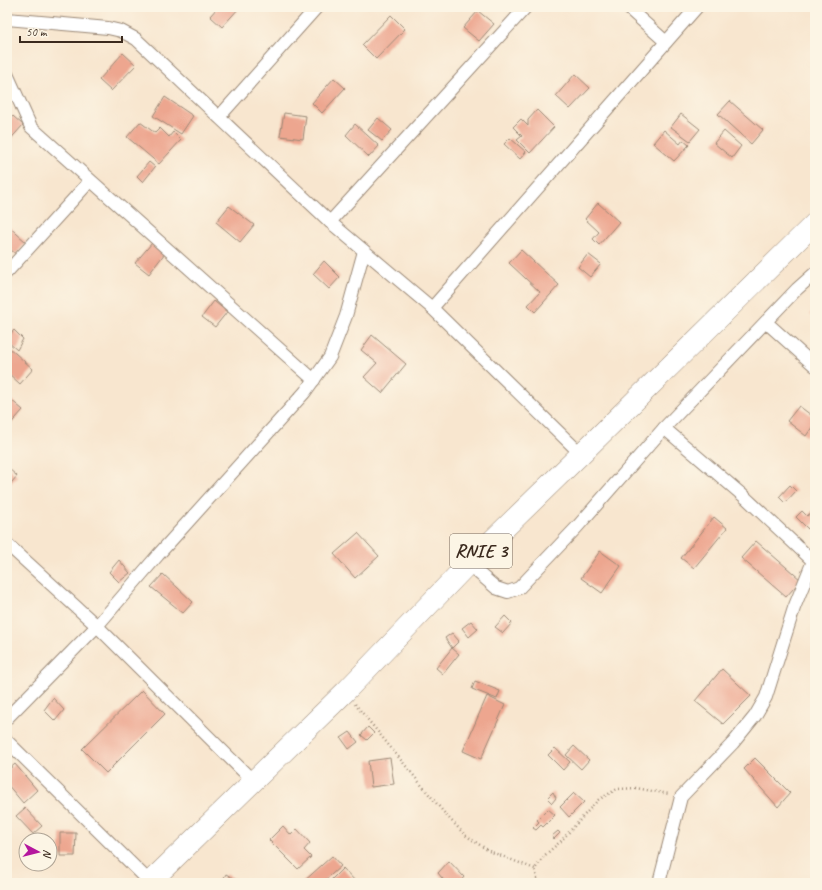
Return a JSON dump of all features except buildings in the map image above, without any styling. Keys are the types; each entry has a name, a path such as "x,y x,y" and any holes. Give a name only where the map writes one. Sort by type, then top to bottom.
{"highway":[{"name":"RNIE 3","path":"149,883 345,692 468,564 815,223"}],"street":[{"path":"219,117 317,7"},
{"path":"330,222 526,7"},
{"path":"627,7 666,42"},
{"path":"432,308 697,7"},
{"path":"7,19 108,28 121,31 136,39 330,222 432,308 581,454"},
{"path":"7,74 31,127 314,380"},
{"path":"7,272 90,181"},
{"path":"7,718 98,626 158,555 305,392 330,357 346,316 364,251"},
{"path":"468,564 496,588 508,592 519,588 577,527 664,428 815,273"},
{"path":"766,322 815,366"},
{"path":"659,883 681,797 733,743 754,716 766,697 794,608 814,562 747,499 664,428"},
{"path":"7,544 98,626 253,781"},
{"path":"7,741 149,883"}],"path":[{"path":"345,692 446,815 465,835 489,851 535,869"},
{"path":"538,883 535,869 545,855 561,841 598,800 617,790 636,788 681,797"}]}
